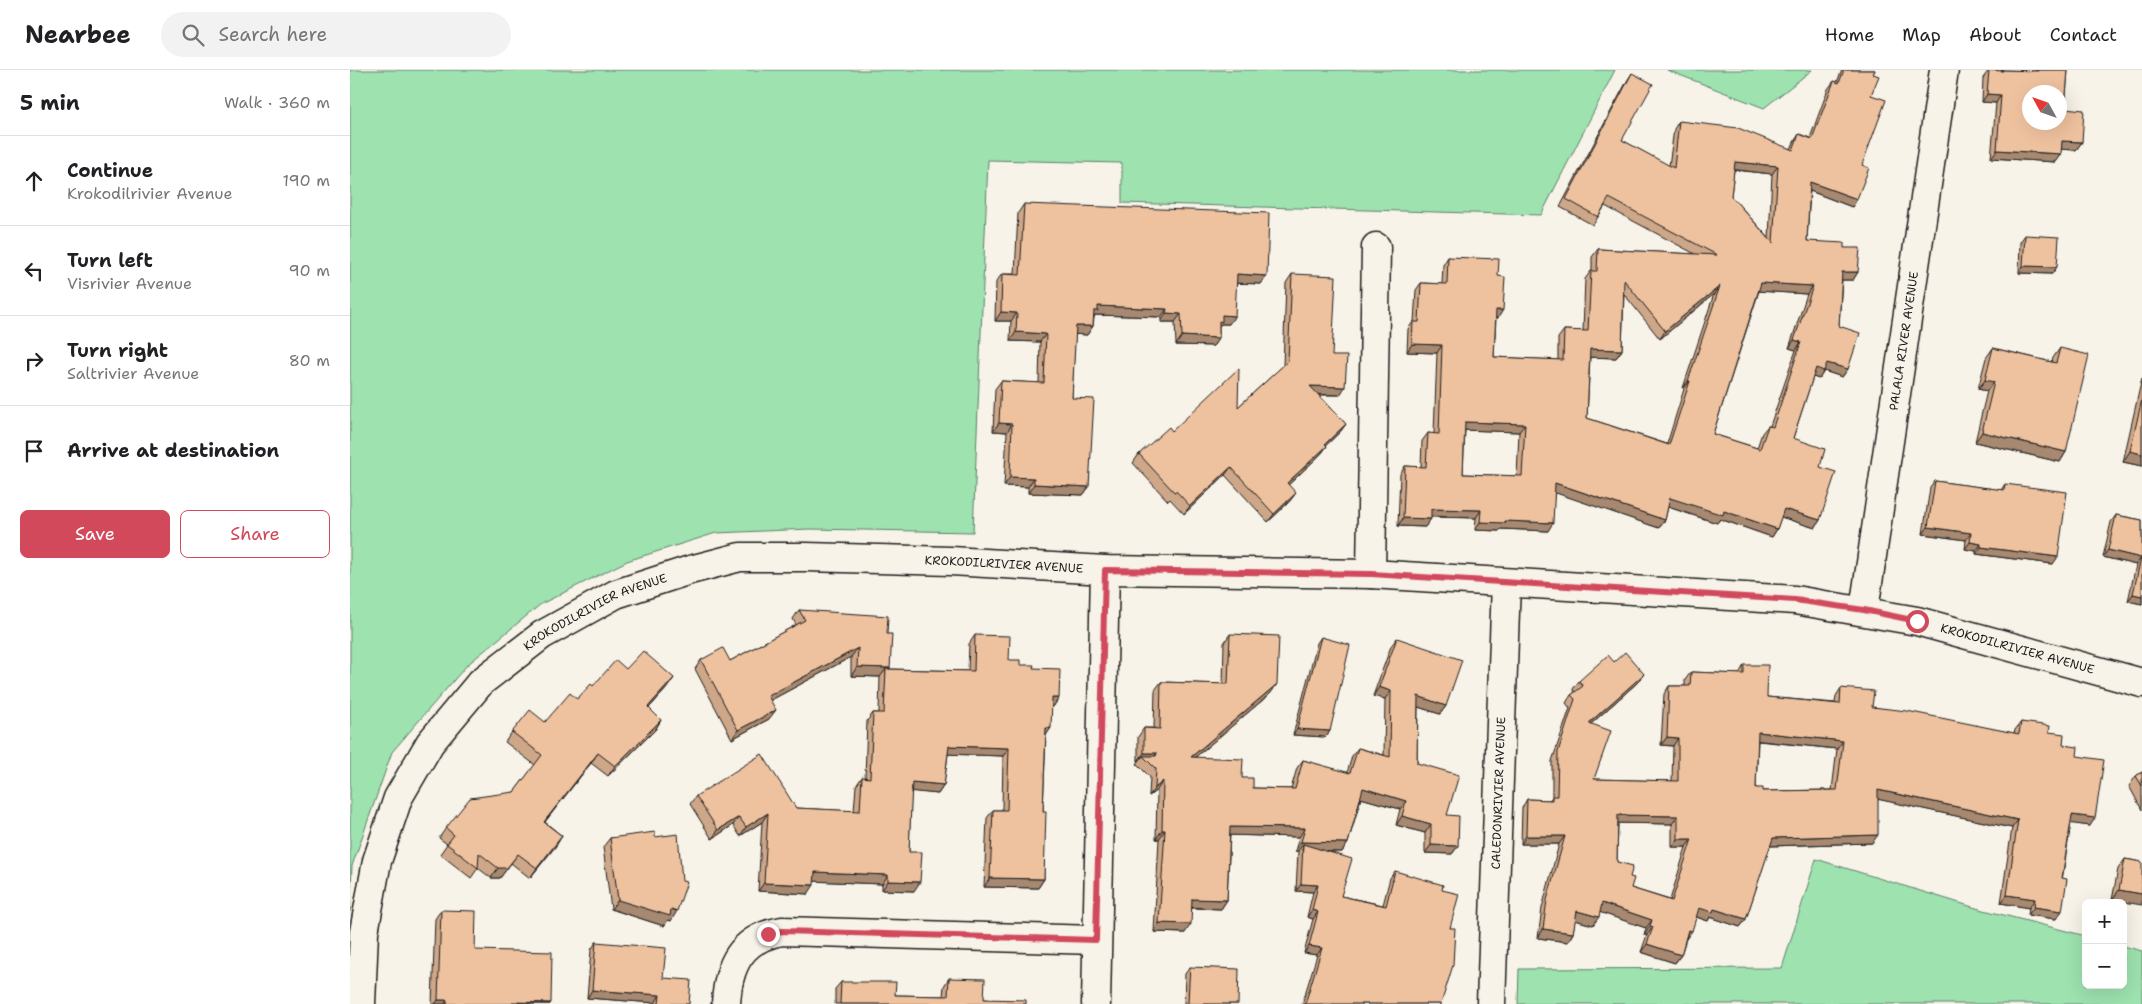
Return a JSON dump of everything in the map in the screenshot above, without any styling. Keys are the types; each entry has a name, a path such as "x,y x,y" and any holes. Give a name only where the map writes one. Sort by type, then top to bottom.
{"street":[{"name":"PALALA RIVER AVENUE","path":"1864,610 1944,70"},
{"path":"1371,574 1376,247"},
{"name":"KROKODILRIVIER AVENUE","path":"361,1004 364,932 377,861 398,798 430,744 481,682 542,635 616,594 690,570 740,558 806,557 951,561 1105,570 1371,574 1795,600 1864,610 1917,621 2142,683"},
{"path":"1096,1004 1105,570"},
{"name":"CALEDONRIVIER AVENUE","path":"1491,1004 1506,583"},
{"path":"726,1004 732,969 739,955 750,944 768,934 782,931 1096,940"}],"green space":[{"path":"350,70 1615,70 1541,215 1122,203 1122,163 988,160 973,532 810,529 716,533 627,561 541,604 467,665 392,752 352,866 350,912"},
{"path":"1667,70 1812,70 1764,108"},
{"path":"1816,859 1976,908 2082,935 2082,989 2127,989 2127,947 2142,951 2142,1004 1518,1004 1519,969 1782,968"}],"building":[{"path":"1844,70 1875,70 1873,74 1879,76 1871,95 1886,100 1862,165 1869,168 1857,199 1810,182 1807,241 1844,243 1844,248 1860,248 1858,272 1842,272 1839,326 1860,333 1848,369 1827,363 1824,371 1816,368 1793,438 1825,449 1820,467 1836,472 1820,520 1784,509 1777,529 1724,511 1723,515 1670,498 1665,520 1555,483 1553,523 1480,522 1481,510 1431,509 1431,519 1403,518 1405,466 1426,467 1428,433 1439,434 1442,345 1412,344 1413,322 1419,322 1421,283 1447,284 1448,257 1499,259 1498,276 1505,277 1503,310 1496,310 1494,357 1563,360 1564,330 1588,331 1591,271 1597,271 1598,249 1717,255 1609,198 1598,217 1566,199 1632,73 1653,84 1622,140 1674,168 1679,121 1738,128 1793,150 1799,134 1812,139 1834,81 1839,83","holes":["1735,162 1778,166 1773,243 1731,196","1624,280 1665,331 1720,286 1669,445 1587,418 1590,349 1622,350","1761,283 1813,286 1794,340 1801,342 1773,427 1768,426 1760,449 1713,434","1465,422 1525,424 1522,476 1463,474"]},
{"path":"1989,70 2068,70 2067,85 2022,85 2022,130 2067,130 2067,108 2084,110 2082,142 2062,141 2061,154 1997,150 2001,95 1987,94"},
{"path":"1024,204 1269,213 1267,276 1237,274 1235,316 1222,315 1222,322 1219,321 1219,338 1182,336 1181,314 1166,313 1167,309 1098,306 1098,311 1094,311 1093,326 1076,326 1072,398 1094,399 1089,487 1034,484 1034,478 1010,477 1012,424 999,423 1001,381 1044,383 1046,334 1016,332 1017,313 1001,312 1002,274 1020,275"},
{"path":"2025,235 2059,237 2057,267 2023,266"},
{"path":"1292,274 1336,276 1332,356 1347,356 1345,387 1310,386 1346,424 1325,444 1327,446 1287,483 1296,493 1274,514 1231,467 1190,506 1176,491 1174,492 1139,454 1169,427 1172,431 1239,368 1238,407 1288,361"},
{"path":"1993,348 2056,363 2060,348 2089,355 2066,452 1982,432 1994,382 1985,380"},
{"path":"2142,399 2142,454 2130,451"},
{"path":"1935,481 2004,490 2005,484 2067,492 2058,557 1981,547 1981,544 1970,542 1971,533 1928,527"},
{"path":"2116,515 2142,520 2142,596 2133,594 2141,558 2108,550"},
{"path":"799,610 888,616 887,634 892,634 890,668 857,667 858,648 768,696 776,710 738,730 701,660 723,648 730,661 805,620"},
{"path":"1230,634 1279,636 1277,684 1191,757 1243,759 1242,778 1253,778 1253,788 1295,789 1303,760 1350,773 1358,748 1390,757 1391,691 1379,687 1397,638 1462,660 1446,706 1418,696 1417,763 1459,775 1447,815 1459,816 1458,846 1431,845 1431,824 1402,816 1406,801 1363,788 1348,843 1301,842 1305,828 1230,827 1227,900 1192,899 1191,924 1159,923 1165,830 1162,830 1163,781 1155,788 1156,769 1143,756 1156,756 1157,753 1144,753 1144,728 1160,729 1161,682 1228,684"},
{"path":"975,635 1010,636 1009,660 1020,660 1020,665 1034,665 1033,668 1060,669 1059,698 1052,698 1051,728 1046,728 1043,811 1046,811 1044,879 990,878 993,810 1007,810 1009,748 949,746 944,785 912,782 909,852 922,852 920,882 888,881 888,875 815,872 814,885 764,883 768,813 746,827 739,817 718,830 696,796 762,754 796,808 860,811 862,777 870,778 873,713 884,713 886,669 974,671"},
{"path":"1321,637 1350,645 1330,731 1297,729"},
{"path":"643,651 674,678 648,707 661,720 615,766 598,753 544,822 562,836 537,868 518,854 507,868 498,868 479,853 478,868 447,844 454,835 446,828 470,798 514,792 542,755 512,732 530,710 545,722 570,693 577,699 591,684 593,686 616,660 626,669"},
{"path":"1625,652 1644,674 1589,723 1611,731 1594,779 1678,781 1678,738 1667,737 1669,686 1690,686 1691,672 1744,674 1744,665 1768,665 1767,697 1840,704 1841,688 1874,691 1872,707 1907,711 2019,734 2021,722 2050,726 2049,732 2064,734 2063,745 2078,747 2077,756 2104,760 2095,818 2072,815 2062,878 2067,879 2062,911 2034,907 2035,899 2007,895 2018,820 1878,790 1878,835 1773,838 1746,919 1714,909 1713,912 1699,908 1692,931 1688,930 1681,955 1647,944 1653,927 1650,926 1652,920 1602,903 1599,917 1577,911 1573,933 1543,929 1547,900 1565,836 1526,836 1527,799 1552,800 1552,796 1557,796 1558,752 1575,699 1571,695 1583,686 1579,681 1608,655 1614,662","holes":["1758,732 1843,741 1837,790 1763,791 1763,788 1756,788","1618,815 1678,816 1678,839 1692,839 1672,901 1631,888 1634,878 1630,877 1633,866 1617,862"]},
{"path":"2142,772 2142,786 2136,776"},
{"path":"655,832 655,837 678,834 682,881 687,882 677,911 671,909 670,916 618,900 610,838"},
{"path":"1303,844 1352,859 1341,896 1386,906 1395,871 1443,885 1442,890 1459,894 1450,928 1455,928 1453,965 1441,1004 1305,1004 1322,948 1309,946 1318,912 1312,910 1318,885 1301,884"},
{"path":"2125,859 2142,862 2142,894 2119,890"},
{"path":"441,910 476,911 475,950 552,952 551,1003 447,1004 447,1000 438,1000"},
{"path":"596,942 666,948 663,978 691,980 689,1004 659,1004 660,995 592,990"},
{"path":"1190,967 1239,969 1238,1004 1188,1004"},
{"path":"949,978 985,979 984,999 1026,1000 1026,1004 840,1004 841,982 896,982 895,995 948,996"}],"route":[{"path":"768,934 782,931 1096,940 1105,570 1371,574 1795,600 1864,610 1917,621"}]}
